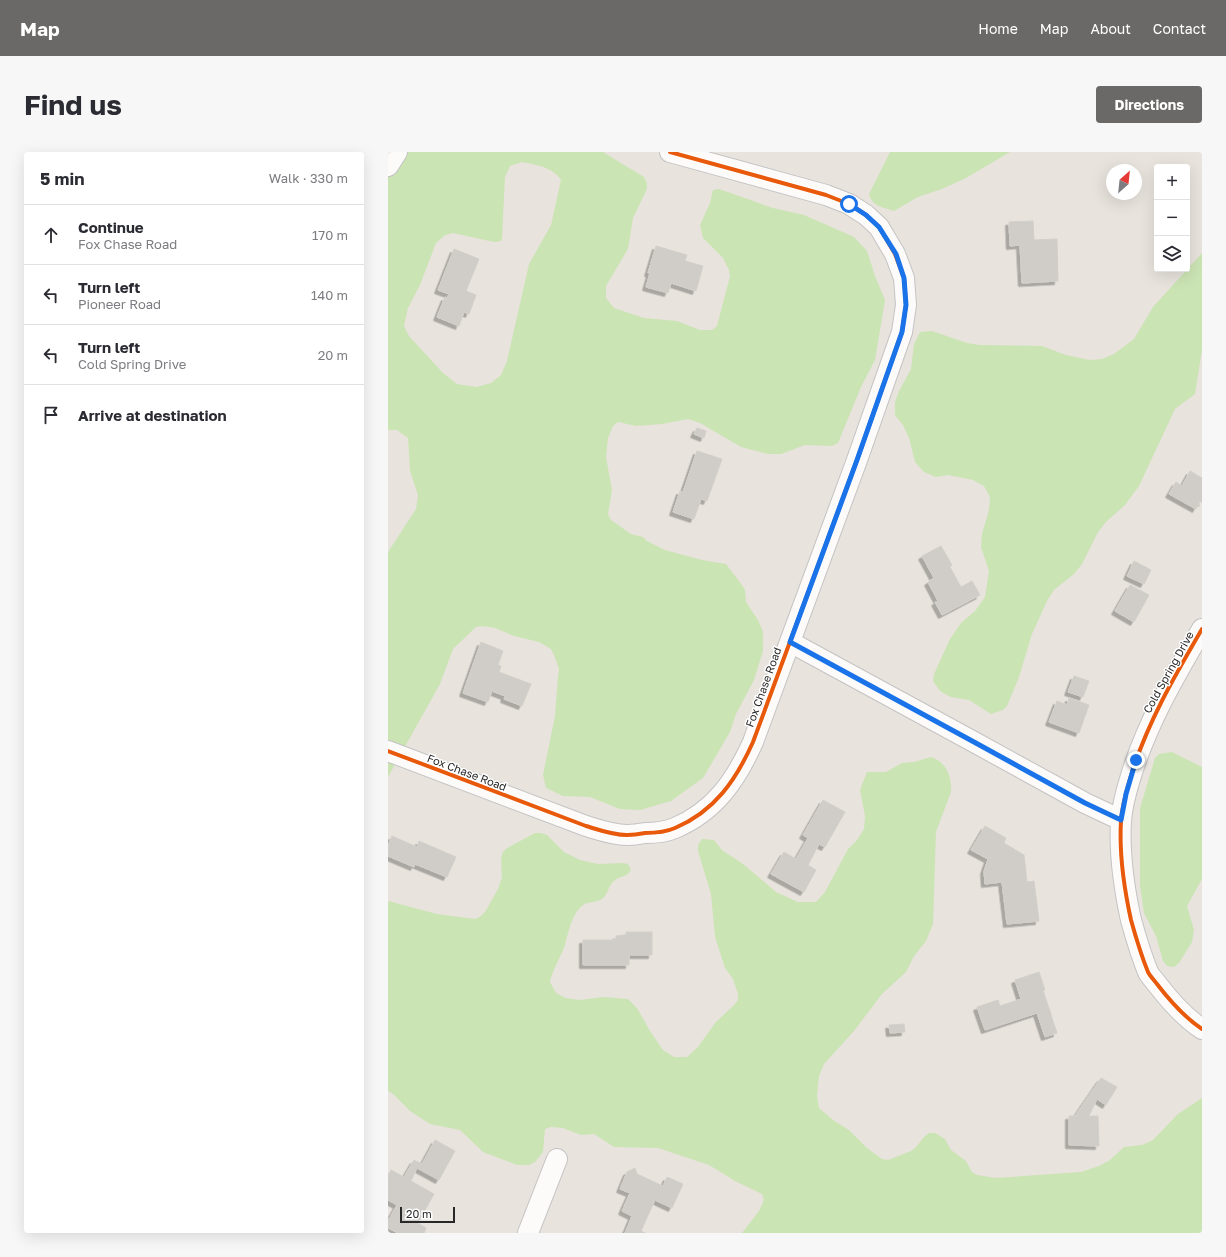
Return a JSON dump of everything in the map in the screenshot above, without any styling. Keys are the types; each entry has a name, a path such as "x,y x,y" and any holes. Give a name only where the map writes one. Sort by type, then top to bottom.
{"street":[{"path":"388,166 397,152"},
{"name":"Fox Chase Road","path":"388,751 586,826 606,832 627,835 661,832 675,828 700,814 722,795 744,762 753,742 857,460 902,332 906,305 904,278 896,254 879,227 866,215 849,204 826,195 670,152"},
{"name":"Cold Spring Drive","path":"1202,629 1167,690 1150,724 1136,760 1126,794 1121,820 1121,855 1126,898 1139,948 1149,974 1170,1002 1202,1029"},
{"path":"790,642 1085,803 1121,820"},
{"path":"528,1233 557,1159"}],"green space":[{"path":"388,152 603,152 644,177 647,183 647,189 633,218 628,249 606,286 606,298 614,308 644,318 677,321 700,330 712,330 717,326 730,276 729,270 723,258 703,238 700,225 710,203 713,190 719,189 773,208 804,215 854,237 867,251 885,300 875,360 861,387 838,443 832,446 805,445 781,454 768,454 741,447 700,423 688,419 662,424 636,426 618,422 613,426 608,438 606,457 612,490 608,514 611,520 631,534 643,537 647,541 665,550 702,560 726,564 745,590 746,602 758,620 763,632 763,651 754,680 736,714 730,732 703,778 671,801 640,810 620,809 590,797 563,796 546,788 543,775 555,716 559,669 554,655 551,649 539,642 514,636 495,628 483,626 476,627 453,649 440,684 388,777 388,552 416,509 418,495 410,471 408,438 397,430 388,430","holes":["522,162 549,169 561,180 551,225 529,264 507,361 501,375 491,383 476,387 457,384 443,373 409,336 404,326 408,308 420,285 436,243 445,235 453,233 494,242 501,241 505,177 510,166"]},
{"path":"890,152 1010,152 966,178 942,189 918,197 894,211 875,204 870,198 869,194"},
{"path":"1202,253 1202,350 1195,394 1175,409 1139,486 1125,505 1106,522 1098,532 1082,564 1074,574 1054,590 1047,601 1032,634 1019,677 1007,706 1003,710 991,714 969,700 951,697 945,694 940,691 933,681 934,674 950,639 961,623 975,611 985,597 989,571 981,547 982,534 989,510 990,497 984,486 973,480 948,475 936,477 924,472 915,462 909,438 903,425 895,415 895,402 911,369 914,344 920,332 932,331 967,343 980,345 1042,346 1066,355 1090,360 1102,359 1114,354 1134,339 1153,307 1185,272 1190,272 1190,266"},
{"path":"1172,752 1202,767 1202,879 1187,906 1194,930 1192,942 1179,963 1174,967 1167,966 1163,961 1156,936 1144,913 1140,886 1140,808 1155,758 1159,754"},
{"path":"931,757 941,762 947,770 951,786 951,792 936,832 933,924 926,941 914,956 906,972 882,994 854,1031 824,1064 819,1076 817,1095 819,1108 833,1120 849,1130 867,1148 882,1159 888,1160 911,1151 929,1133 935,1133 945,1139 951,1150 966,1161 972,1172 977,1175 996,1178 1081,1172 1099,1166 1110,1160 1124,1147 1142,1145 1153,1140 1178,1114 1202,1098 1202,1233 742,1233 759,1211 764,1200 762,1194 735,1181 709,1165 658,1148 614,1147 594,1134 581,1135 563,1128 551,1127 545,1129 543,1152 535,1162 529,1165 517,1165 483,1152 460,1130 430,1124 410,1111 388,1091 388,901 437,914 475,919 485,912 498,889 502,877 501,858 503,852 507,848 535,833 547,835 564,852 580,860 598,864 628,864 631,870 627,875 618,878 610,885 607,893 602,899 584,904 578,910 570,926 564,948 554,969 550,982 556,993 566,998 579,1000 603,997 628,999 637,1008 663,1050 674,1057 687,1057 698,1047 715,1023 738,1000 738,994 733,979 725,968 715,937 711,894 698,851 698,845 702,839 714,840 722,850 743,864 776,892 798,902 816,902 825,892 848,849 857,840 864,829 865,816 860,790 867,772 886,772 902,763 914,762"}],"building":[{"path":"1033,221 1034,240 1057,239 1058,281 1022,283 1020,245 1010,246 1009,222"},
{"path":"656,246 687,255 685,261 703,266 696,291 671,283 668,293 646,287 650,273 648,273"},
{"path":"454,249 479,259 466,291 476,295 469,314 464,312 459,326 437,317 445,297 447,298 449,294 438,290"},
{"path":"697,428 706,431 704,438 694,434"},
{"path":"697,451 722,459 707,501 701,499 694,519 673,512 680,491 683,492"},
{"path":"1190,471 1202,478 1202,503 1200,501 1196,509 1169,494 1176,482 1182,486"},
{"path":"941,546 952,565 950,567 961,587 972,581 980,595 942,615 935,602 938,601 928,582 934,578 922,556"},
{"path":"1134,561 1151,570 1144,584 1127,576"},
{"path":"1130,585 1149,595 1134,622 1115,611"},
{"path":"481,642 503,651 498,665 501,666 499,672 531,684 522,706 504,699 505,696 492,691 488,702 463,693"},
{"path":"1074,676 1089,681 1083,697 1068,692"},
{"path":"1069,698 1089,705 1079,733 1049,722 1057,701 1067,705"},
{"path":"823,800 845,812 825,847 819,844 808,865 816,870 804,892 771,874 784,852 796,859 808,838 803,835"},
{"path":"985,826 1006,838 1004,843 1024,855 1027,882 1034,881 1039,921 1007,924 1002,882 985,884 984,871 988,859 971,850"},
{"path":"392,836 417,847 419,841 456,857 447,877 415,864 414,867 388,856 388,846"},
{"path":"626,932 652,932 652,955 629,955 629,965 583,965 583,940 616,940 616,936 626,935"},
{"path":"1039,972 1045,990 1043,990 1057,1033 1045,1037 1037,1013 985,1030 977,1007 998,1000 1000,1006 1021,999 1015,980"},
{"path":"904,1024 905,1032 890,1033 889,1025"},
{"path":"1101,1078 1117,1087 1106,1105 1097,1099 1089,1116 1098,1116 1099,1146 1069,1145 1069,1116 1075,1116"},
{"path":"435,1140 455,1151 439,1180 417,1168 411,1181 434,1194 418,1223 426,1228 424,1233 398,1233 388,1228 388,1221 397,1205 388,1200 388,1175 391,1170 404,1177 414,1160 422,1164"},
{"path":"635,1168 637,1174 663,1186 667,1177 683,1184 672,1208 655,1200 641,1231 645,1233 625,1233 632,1216 622,1211 630,1193 620,1189 627,1172"}],"cycle path":[{"path":"388,751 586,826 601,831 629,835 660,832 672,829 702,813 723,793 739,769 753,742 857,460 902,332 906,305 904,278 895,254 879,227 866,215 849,204 826,195 670,152"},
{"path":"1202,629 1171,683 1152,720 1144,740 1130,779 1123,805 1121,833 1124,883 1128,908 1148,972 1178,1008 1202,1029"}],"route":[{"path":"849,204 866,215 879,227 896,254 904,278 906,305 902,332 857,460 800,610 790,642 1085,803 1121,820 1126,794 1136,760"}]}
